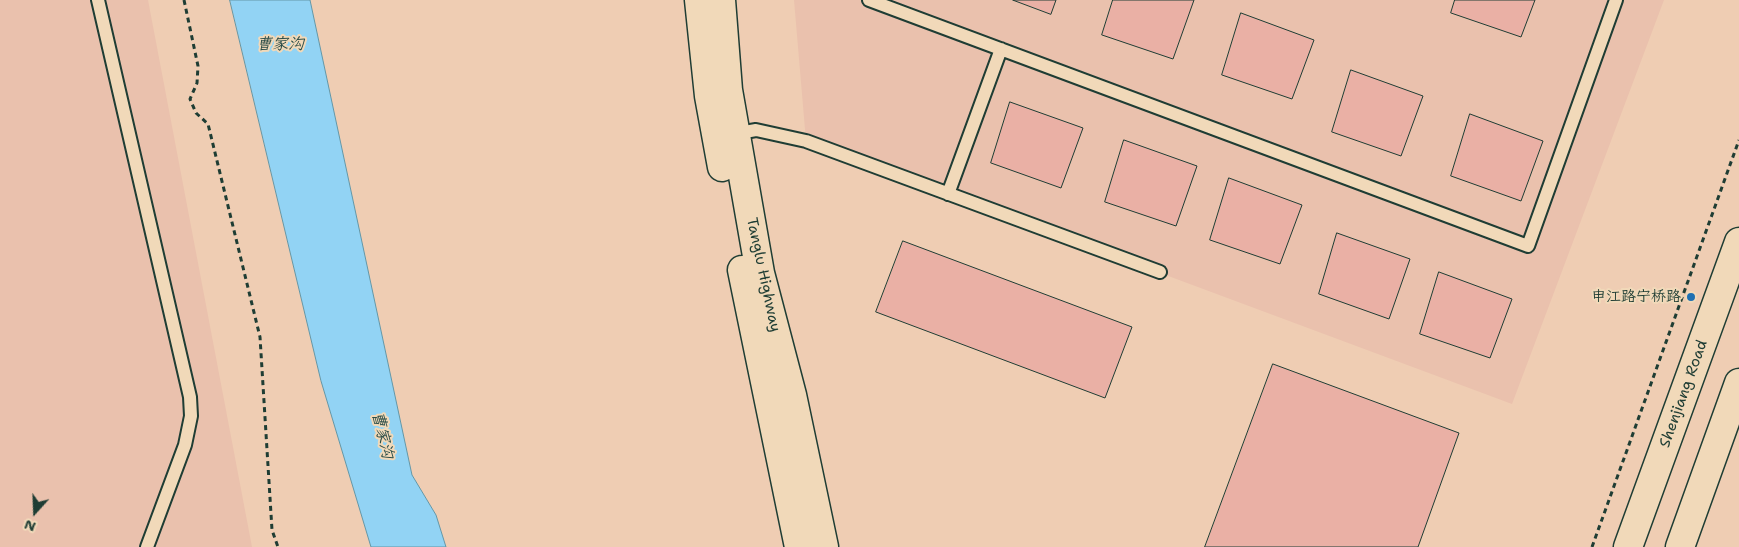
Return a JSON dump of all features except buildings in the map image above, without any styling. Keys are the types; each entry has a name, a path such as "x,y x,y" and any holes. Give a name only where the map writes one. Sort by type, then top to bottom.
{"main road":[{"name":"Tanglu Highway","path":"699,0 709,96 726,136 792,395 824,547"},
{"name":"Tanglu Highway","path":"721,0 728,90 726,136 745,290 799,547"},
{"name":"Shenjiang Road","path":"1628,547 1739,242"},
{"path":"1680,547 1739,383"}],"lane":[{"path":"98,0 190,397 191,416 185,444 147,547"},
{"path":"869,0 1528,246 1616,0"},
{"path":"948,194 1000,49"},
{"path":"726,136 756,130 806,141 1160,272"}],"path":[{"path":"184,0 198,66 197,84 190,99 196,113 208,124 260,337 272,530 278,547"},
{"path":"1592,547 1739,140"}],"shaded area":[{"path":"0,0 148,0 252,547 0,547"},
{"path":"794,0 1664,0 1512,404 806,141"}],"water":[{"name":"曹家沟","path":"230,0 310,0 412,475 436,515 446,547 371,547 321,381"}],"place":[{"name":"申江路宁桥路","path":"1691,297"}]}
